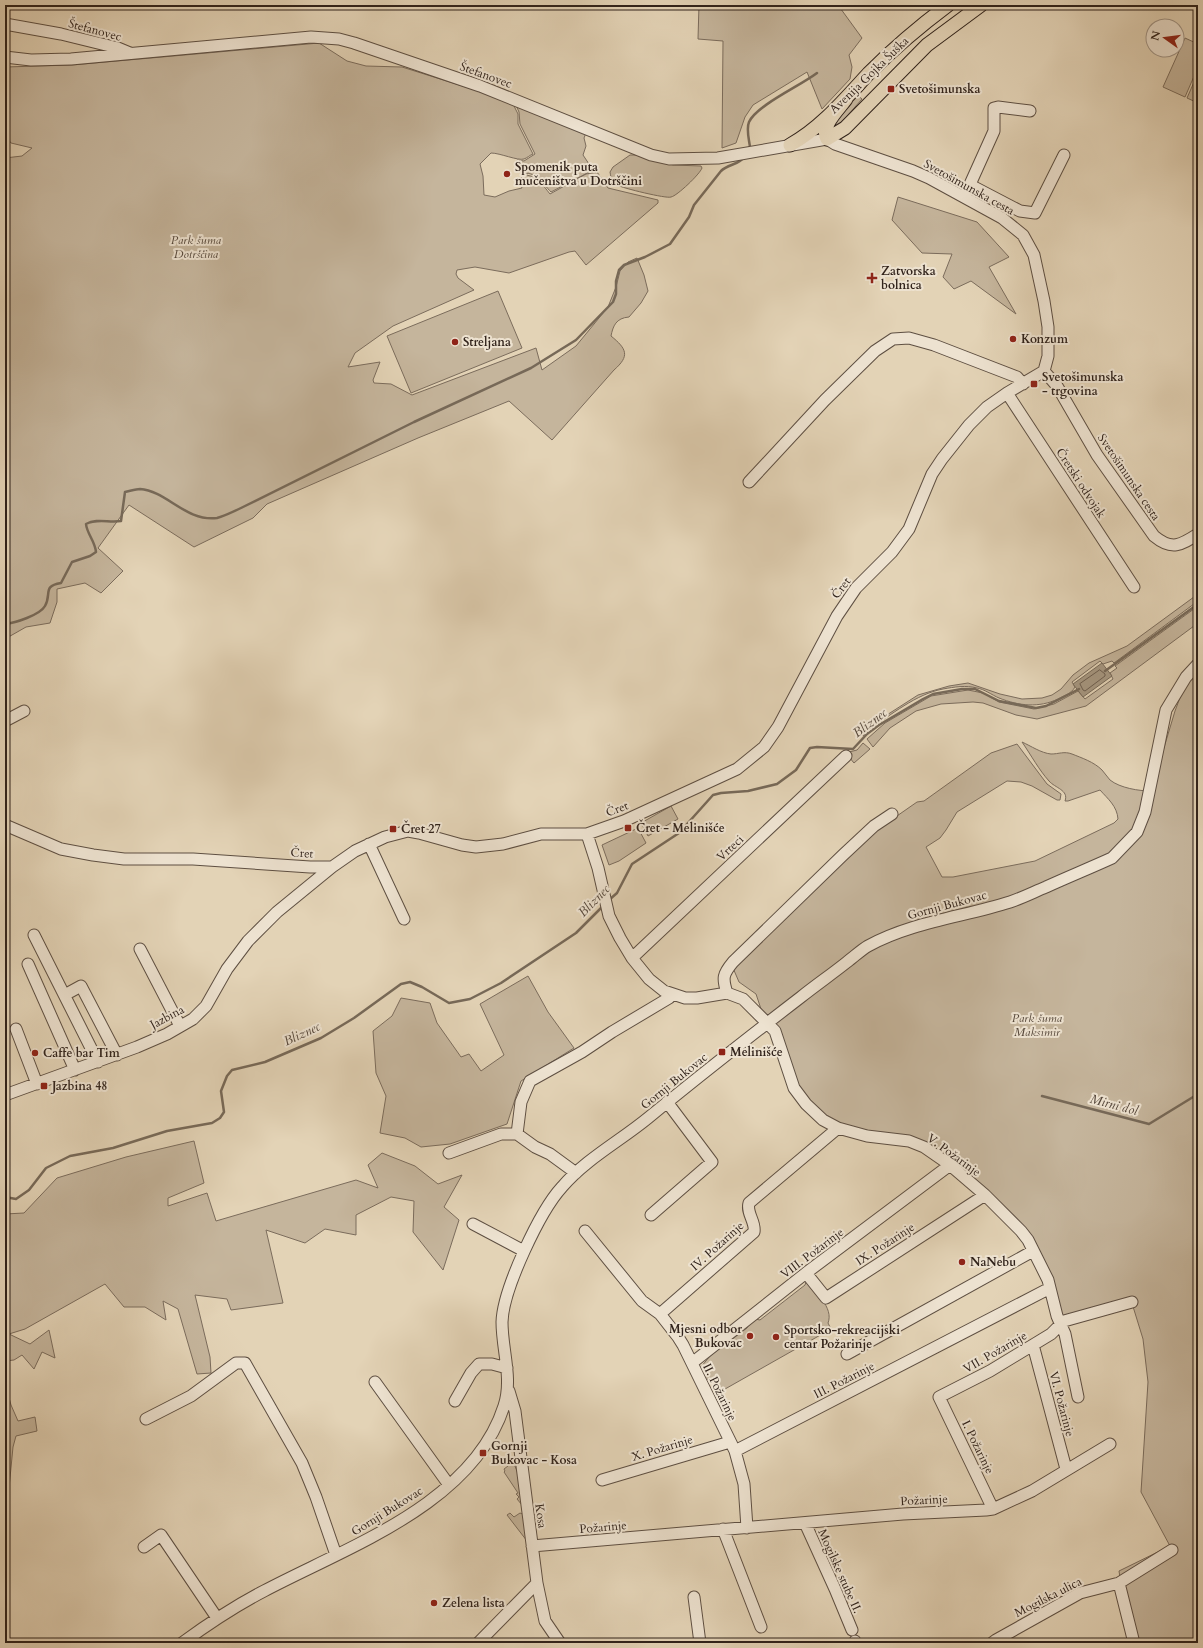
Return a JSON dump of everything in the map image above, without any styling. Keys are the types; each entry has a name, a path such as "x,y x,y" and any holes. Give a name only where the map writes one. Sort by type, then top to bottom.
{"main road":[{"name":"Avenija Gojka Šuška","path":"790,145 809,133 846,99 900,44 948,5"},
{"name":"Avenija Gojka Šuška","path":"827,139 845,128 927,45 981,5"},
{"path":"827,139 825,135 826,127 846,99"}],"street":[{"name":"Štefanovec","path":"5,24 61,34 118,48 130,54"},
{"name":"Štefanovec","path":"5,57 31,60 71,59 311,37 339,39 376,50 480,86 651,155 669,159 692,160 740,154 827,139"},
{"path":"965,198 994,130 994,108 998,107 1030,111"},
{"name":"Svetošimunska cesta","path":"827,139 835,144 913,171 1013,225 1023,235 1029,243 1034,255 1048,327 1048,356 1044,372 1057,386 1097,454 1154,536 1167,544 1175,545 1182,544 1198,534"},
{"path":"970,185 1020,211 1031,214 1035,213 1064,155"},
{"path":"749,482 825,400 875,351 893,339 909,338 934,345 1017,378 1023,384"},
{"name":"Čret","path":"5,825 61,849 124,859 193,858 310,867 332,867 355,851 369,844 384,837 408,831 462,845 476,847 503,844 541,834 587,834 624,821 737,769 764,747 778,728 837,616 856,588 892,552 909,529 932,474 942,459 969,425 987,407 1007,393 1044,372"},
{"name":"Čretski odvojak","path":"1007,393 1134,587"},
{"name":"Gornji Bukovac","path":"182,1643 217,1618 264,1591 395,1524 429,1502 467,1467 489,1438 501,1416 506,1402 508,1368 503,1342 503,1317 511,1286 524,1251 542,1217 560,1188 576,1173 767,1023 867,947 914,926 1010,902 1112,858 1137,832 1145,812 1166,710 1186,677 1198,664"},
{"path":"5,721 24,711"},
{"name":"Vrteci","path":"632,958 846,756"},
{"path":"727,993 724,983 724,976 726,970 733,962 843,854 874,826 892,814"},
{"path":"587,834 598,868 609,916 632,958 649,979 664,991 685,998 697,998 727,993 743,999 767,1023"},
{"path":"369,844 404,919"},
{"name":"Jazbina","path":"5,1095 117,1055 167,1034 193,1019 206,1006 227,969 248,941 277,912 332,867"},
{"path":"34,935 98,1062"},
{"path":"140,950 180,1026"},
{"path":"28,964 75,1070"},
{"path":"70,992 81,986 117,1055"},
{"path":"517,1134 521,1102 530,1081 582,1052 669,998 672,994"},
{"name":"V. Požarinje","path":"767,1023 775,1031 790,1080 801,1098 823,1120 838,1128 866,1136 909,1141 924,1147 950,1165 985,1195 1021,1231 1041,1264 1050,1288 1057,1316 1062,1324"},
{"path":"16,1028 37,1084"},
{"path":"651,1215 712,1162 667,1102"},
{"name":"IV. Požarinje","path":"660,1314 752,1234 755,1229 748,1209 751,1202 838,1128"},
{"path":"449,1153 501,1134 517,1134 535,1147 550,1154 576,1173"},
{"name":"VIII. Požarinje","path":"692,1364 806,1272 950,1165"},
{"name":"IX. Požarinje","path":"806,1272 826,1298 985,1195"},
{"path":"473,1224 524,1251"},
{"name":"II. Požarinje","path":"585,1231 642,1301 660,1314 678,1337 732,1447 744,1484 747,1528"},
{"path":"847,1354 1033,1251"},
{"name":"III. Požarinje","path":"732,1447 1050,1288"},
{"name":"VII. Požarinje","path":"939,1397 990,1372 1051,1334 1064,1321 1132,1302"},
{"path":"1062,1324 1078,1397"},
{"name":"VI. Požarinje","path":"1033,1345 1066,1469"},
{"path":"146,1419 191,1396 236,1363 245,1363 302,1463 316,1497 336,1555"},
{"path":"455,1401 470,1373 479,1364 492,1364 508,1368"},
{"path":"375,1382 449,1485"},
{"name":"Kosa","path":"508,1388 515,1411 537,1583 545,1621 560,1643"},
{"name":"I. Požarinje","path":"939,1397 993,1508"},
{"name":"Požarinje","path":"532,1546 903,1514 993,1508 1032,1491 1066,1469 1110,1444"},
{"name":"X. Požarinje","path":"602,1480 732,1447"},
{"name":"Mogilske stube II.","path":"805,1523 836,1589 854,1638"},
{"path":"723,1530 761,1627"},
{"path":"144,1547 161,1535 217,1618"},
{"name":"Mogilska ulica","path":"992,1643 1080,1593 1119,1582 1172,1550"},
{"path":"1119,1582 1134,1643"},
{"path":"478,1643 537,1583"},
{"path":"694,1597 700,1643"}],"green space":[{"path":"699,5 838,5 862,38 849,55 852,67 850,79 822,109 807,72 753,105 745,117 736,143 722,148 723,41 698,39"},
{"path":"1185,38 1198,44 1198,67 1185,97 1163,87 1176,58 1185,58"},
{"name":"Park šuma Dotrščina","path":"319,43 347,61 366,66 402,67 488,94 513,104 518,114 518,124 533,154 525,159 521,159 491,153 480,164 483,176 484,195 495,197 509,191 522,188 520,182 522,175 535,178 550,194 586,174 597,172 608,188 658,200 658,203 586,265 575,251 509,273 475,267 457,270 456,274 458,278 474,290 393,326 355,353 348,367 380,362 373,380 374,383 391,384 412,395 536,348 542,370 576,346 608,307 616,287 620,271 628,262 637,258 644,275 648,291 641,303 629,317 618,321 613,329 611,336 623,349 623,361 552,440 509,401 418,438 267,504 253,518 194,547 129,505 98,548 123,571 101,593 85,583 57,589 57,602 50,623 26,627 5,639 5,158 22,156 32,148 11,143 5,135 5,67 72,65"},
{"path":"1198,73 1198,103 1187,98"},
{"path":"856,94 862,99 841,123 832,129 829,127"},
{"path":"514,101 586,133 584,138 586,146 583,155 593,170 551,192 535,176 527,173 522,174 517,160 524,161 535,154 520,124 519,112"},
{"path":"630,155 638,155 673,165 701,166 702,168 693,180 674,196 668,197 644,193 617,185 611,178 610,172 613,167"},
{"path":"898,197 977,222 1009,257 989,267 1016,314 971,281 954,289 943,277 952,254 922,253 892,220"},
{"name":"Streljana","path":"498,291 522,348 411,393 387,336"},
{"path":"1198,594 1198,601 1114,663 1112,661 1103,664 1100,661 1072,682 1075,687 1072,691 1051,702 1029,705 1014,703 980,689 960,687 943,689 923,695 913,700 868,730 863,736 856,730 879,720 918,695 949,686 968,683 1000,694 1022,699 1042,698 1052,695 1061,689 1073,675 1089,663 1127,646"},
{"path":"1198,606 1198,623 1086,706 1037,719 1016,715 983,703 973,702 941,704 916,711 890,728 873,747 867,739 885,723 931,696 968,690 983,693 999,702 1034,709 1054,704 1078,691 1085,699 1113,679 1110,673 1117,668 1115,666"},
{"name":"Park šuma Maksimir","path":"1198,668 1198,1643 1130,1643 1119,1571 1170,1546 1141,1492 1148,1382 1143,1339 1131,1300 1061,1317 1028,1236 939,1154 830,1120 811,1105 792,1074 777,1025 761,1009 756,994 739,982 733,968 861,841 917,802 924,801 991,753 1017,744 1047,784 1061,794 1060,800 1057,800 1032,786 1021,782 1007,781 957,812 940,838 926,847 942,877 953,877 1035,861 1114,823 1118,819 1116,810 1112,803 1100,790 1065,801 1065,794 1045,777 1022,742 1047,753 1072,754 1088,760 1102,770 1114,783 1135,790 1151,791 1175,711 1187,679"},
{"path":"863,743 870,749 854,763 849,757 849,752 857,750"},
{"path":"671,806 678,819 648,836 641,823"},
{"path":"638,828 646,843 619,861 609,865 602,845"},
{"path":"528,976 548,1012 574,1048 521,1081 507,1124 450,1144 421,1147 405,1138 380,1133 386,1096 376,1073 373,1031 392,1016 401,998 430,1003 437,1023 461,1057 469,1054 481,1071 504,1055 480,1004"},
{"path":"194,1141 204,1183 168,1198 168,1206 207,1193 216,1221 356,1180 378,1188 368,1165 382,1153 415,1166 438,1184 462,1175 444,1207 459,1220 443,1270 413,1232 414,1201 391,1197 356,1215 356,1235 325,1229 305,1243 266,1230 283,1303 231,1310 227,1299 195,1295 210,1357 211,1373 197,1374 178,1309 163,1301 166,1320 145,1307 124,1307 105,1284 25,1329 9,1334 30,1344 49,1330 55,1358 42,1352 34,1369 22,1355 14,1360 5,1361 5,1214 24,1213 57,1178 126,1157"},
{"name":"Sportsko-rekreacijski centar Požarinje","path":"806,1282 823,1300 828,1312 828,1323 831,1329 718,1393 711,1378 706,1380 700,1368 711,1355 747,1328 755,1319 760,1320 805,1285"},
{"path":"5,1383 11,1405 18,1421 35,1417 37,1431 16,1436 13,1447 9,1488 5,1485"},
{"path":"511,1457 520,1478 522,1505 517,1499 519,1497 516,1494 518,1493 504,1472 504,1469 508,1466 504,1461"},
{"path":"510,1513 514,1517 520,1513 525,1515 527,1541 507,1515"}],"water":[{"path":"1102,663 1112,676 1083,697 1073,684"}],"waterway":[{"path":"748,149 750,147 748,125 754,116 770,102 817,73"},
{"path":"5,624 27,618 42,609 47,602 49,588 55,584 61,583 72,562 90,556 96,552 86,524 94,521 121,521 125,492 140,489 150,491 186,511 206,518 217,518 227,515 414,422 531,368 576,340 613,302 616,294 616,281 619,270 624,265 645,257 670,244 689,217 694,205 721,171 739,162 744,157"},
{"name":"Bliznec","path":"1105,671 1198,604"},
{"name":"Bliznec","path":"609,900 617,893 632,864 679,833 713,795 748,791 777,784 796,770 810,748 853,749 867,734 879,725 933,694 962,689 975,689 999,701 1036,708 1046,706 1079,689"},
{"name":"Bliznec","path":"5,1197 16,1199 29,1190 46,1168 70,1156 113,1148 167,1131 212,1123 220,1118 224,1112 221,1091 227,1076 232,1070 265,1062 321,1038 354,1018 401,984 410,982 422,987 449,1003 470,999 501,983 576,933 604,905"},
{"name":"Mirni dol","path":"1042,1096 1149,1124 1198,1094"}],"place":[{"name":"Svetošimunska","path":"891,89"},
{"name":"Spomenik puta mučeništva u Dotrščini","path":"507,174"},
{"name":"Zatvorska bolnica","path":"872,278"},
{"name":"Konzum","path":"1013,339"},
{"name":"Streljana","path":"455,342"},
{"name":"Svetošimunska - trgovina","path":"1034,384"},
{"name":"Čret - Melinišće","path":"628,828"},
{"name":"Čret 27","path":"393,829"},
{"name":"Melinišće","path":"722,1052"},
{"name":"Caffe bar Tim","path":"35,1053"},
{"name":"Jazbina 48","path":"44,1086"},
{"name":"NaNebu","path":"962,1262"},
{"name":"Mjesni odbor Bukovac","path":"750,1336"},
{"name":"Sportsko-rekreacijski centar Požarinje","path":"776,1337"},
{"name":"Gornji Bukovac - Kosa","path":"483,1453"},
{"name":"Zelena lista","path":"434,1603"}]}
